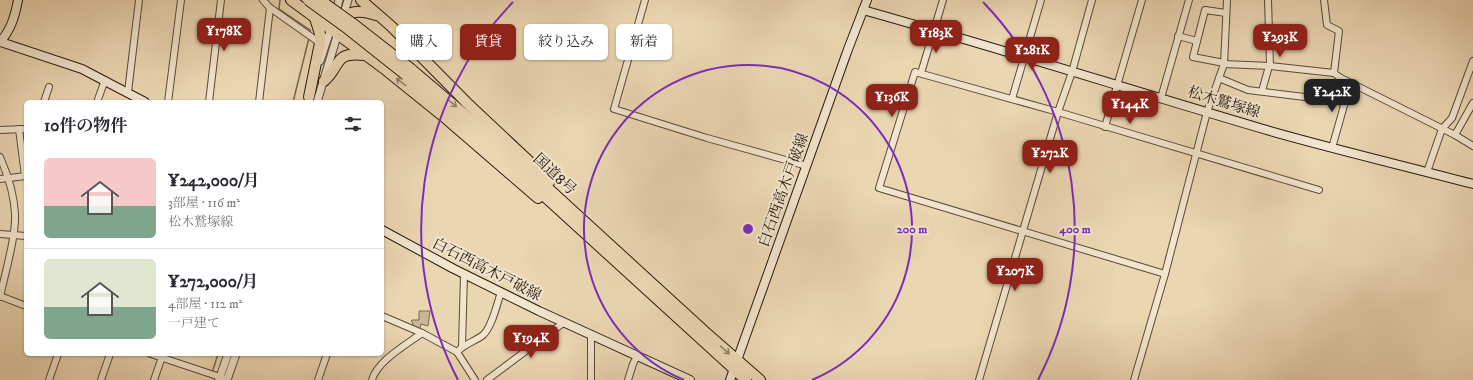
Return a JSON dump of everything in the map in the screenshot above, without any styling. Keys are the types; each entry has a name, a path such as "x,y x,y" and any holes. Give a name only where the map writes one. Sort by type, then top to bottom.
{"highway":[{"path":"291,0 386,70 443,116 542,202 573,222"},
{"name":"国道8号","path":"308,0 409,72 503,146 735,365 746,380"},
{"name":"国道8号","path":"320,0 352,23 409,72 573,222 735,365 760,380"},
{"path":"332,0 339,16 334,31"},
{"path":"362,1 382,18 469,105 555,186 595,232"},
{"path":"339,16 359,11 368,12 382,18"},
{"path":"312,100 320,43 320,34 315,18"},
{"path":"324,81 329,77 339,59 346,55 364,55"}],"main road":[{"path":"18,0 10,28 0,42 82,69 142,100"},
{"path":"863,10 867,0"},
{"name":"白石西高木戸破線","path":"730,380 863,10"},
{"name":"松木鷲塚線","path":"863,10 1332,148 1473,184"},
{"name":"白石西高木戸破線","path":"384,231 464,274 563,323 690,380"}],"street":[{"path":"128,92 139,0"},
{"path":"168,100 181,0"},
{"path":"209,100 221,0"},
{"path":"263,0 270,8 320,43"},
{"path":"339,0 339,16"},
{"path":"339,16 348,0"},
{"path":"645,0 614,109 807,166"},
{"path":"921,73 943,0"},
{"path":"1012,99 1041,0"},
{"path":"979,380 1024,232 1058,112 1072,72 1092,0"},
{"path":"1105,127 1142,0"},
{"path":"1161,98 1189,0"},
{"path":"1134,380 1165,274 1207,112 1224,64 1227,0"},
{"path":"1262,91 1270,66 1268,0"},
{"path":"1324,0 1327,25 1339,31 1337,75 1345,102 1332,148"},
{"path":"259,100 270,8"},
{"path":"1226,13 1205,10 1193,57 1224,64 1270,66 1337,75 1455,135 1473,146"},
{"path":"312,100 324,81 334,31"},
{"path":"312,100 334,31"},
{"path":"1178,36 1197,40"},
{"path":"1427,172 1442,129 1452,118 1470,81 1473,61"},
{"path":"1165,274 879,188 915,72 1058,112 1319,190"},
{"path":"1219,78 1248,90 1345,102"},
{"path":"99,100 105,80"},
{"path":"45,100 49,87"},
{"path":"1455,135 1473,103"},
{"path":"19,129 24,163"},
{"path":"0,130 24,129"},
{"path":"0,156 3,171 9,178 15,214 13,235 0,296 24,305"},
{"path":"0,180 24,176"},
{"path":"0,234 24,236"},
{"path":"462,347 464,274"},
{"path":"457,352 462,347 484,334 488,328 501,292"},
{"path":"384,317 422,333 457,352 475,380"},
{"path":"487,380 563,323"},
{"path":"372,380 373,374 385,361 422,333"},
{"path":"591,335 591,380"},
{"path":"48,380 57,356"},
{"path":"101,380 109,356"},
{"path":"154,380 162,356 223,379"},
{"path":"223,379 228,356"},
{"path":"223,379 235,356"},
{"path":"318,380 326,356"},
{"path":"628,380 637,356"}],"shaded area":[{"path":"419,311 430,311 428,326 421,324 420,329 412,326 413,323 411,321 419,320"}],"waterway":[{"path":"280,0 279,9 310,30 310,32"},
{"path":"294,100 309,38"},
{"path":"212,373 217,356"}]}
